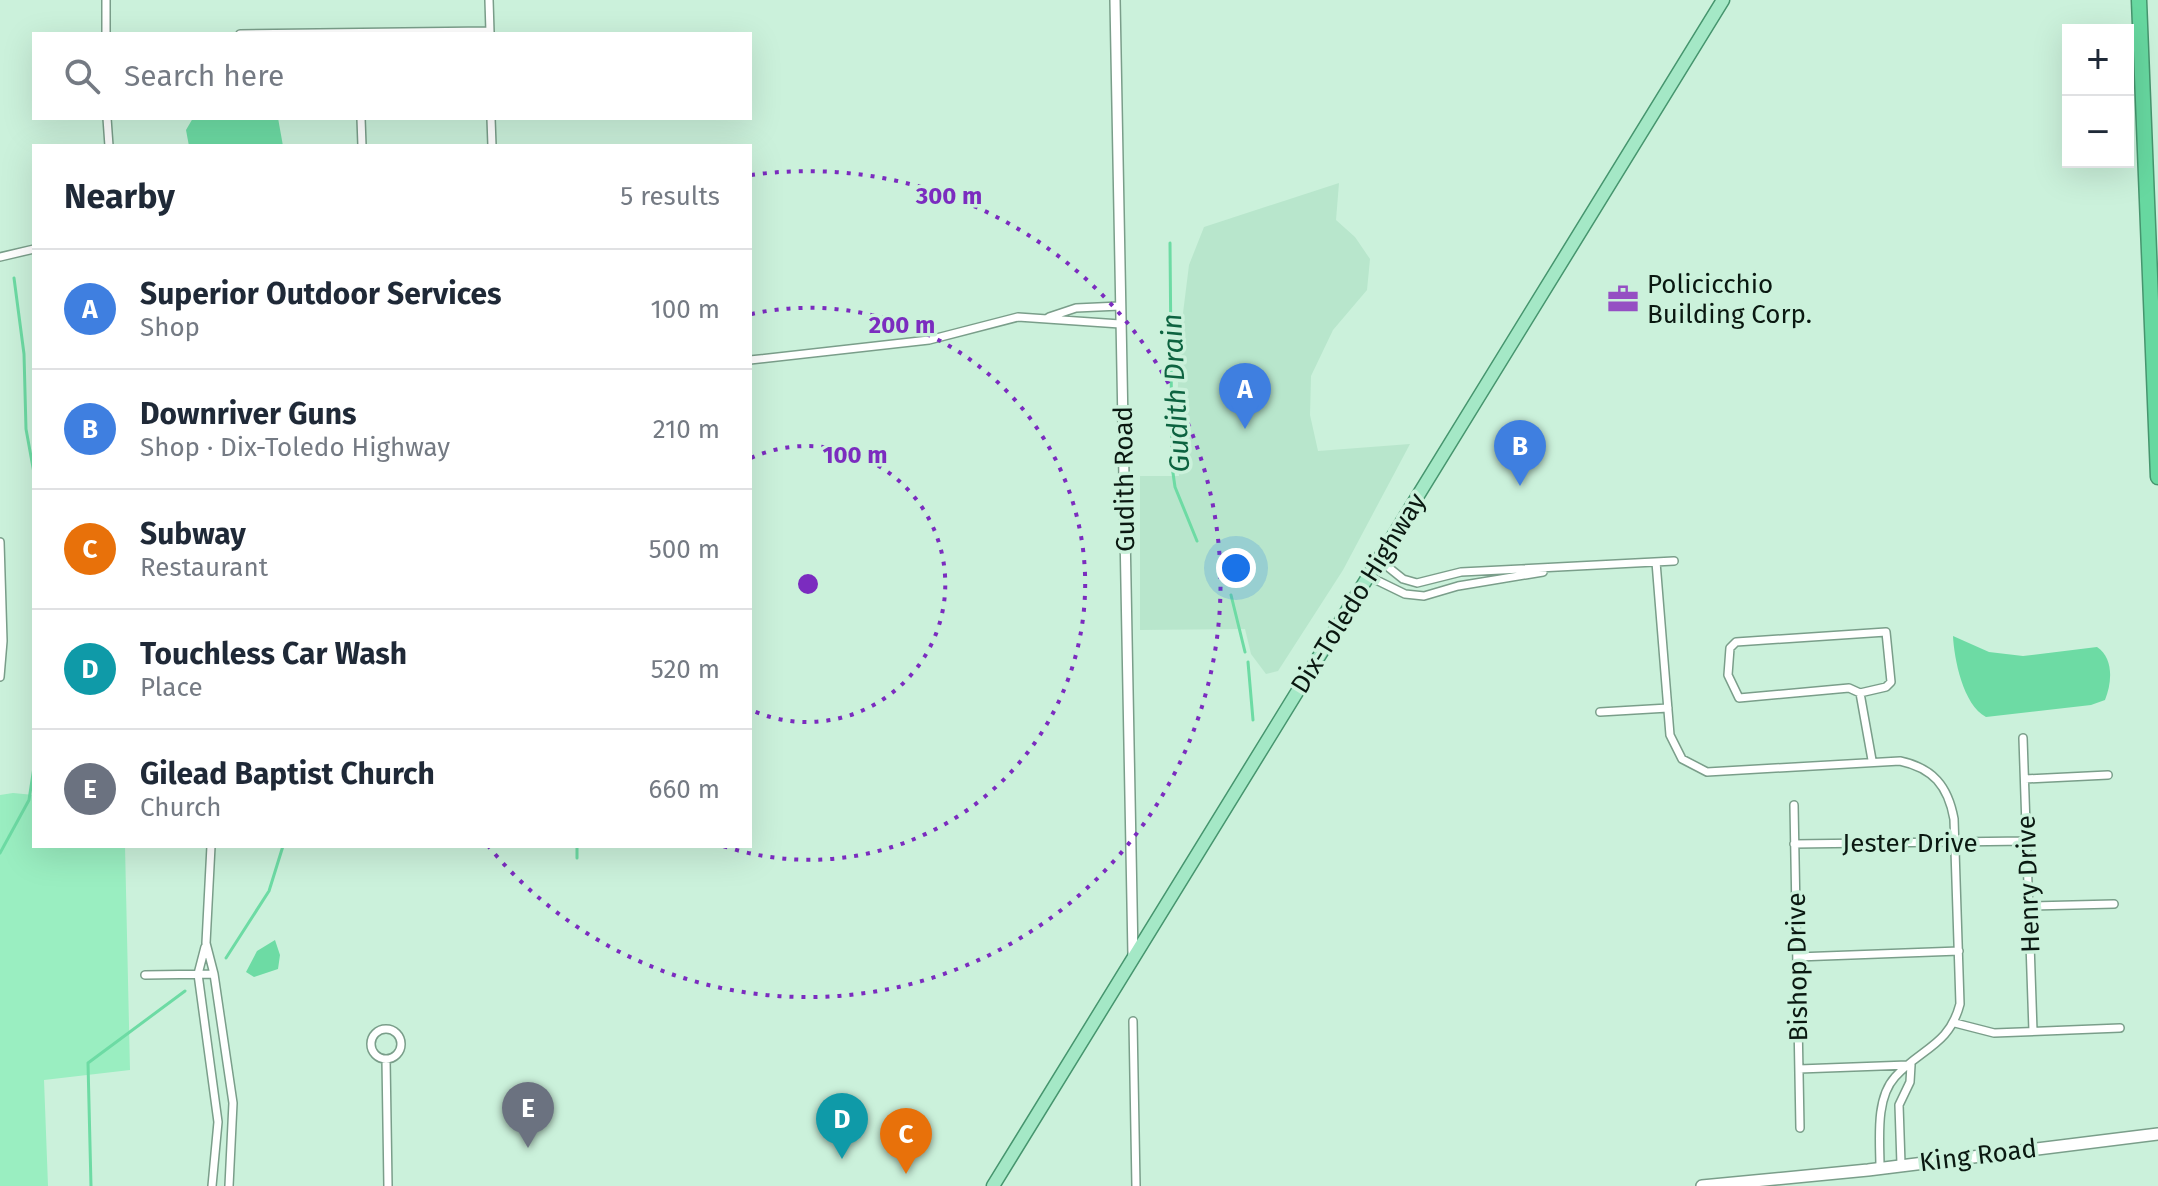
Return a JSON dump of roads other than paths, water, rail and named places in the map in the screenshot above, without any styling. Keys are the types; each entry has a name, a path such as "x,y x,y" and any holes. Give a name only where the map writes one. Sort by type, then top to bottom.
{"highway":[{"path":"2130,0 2141,85"},
{"path":"2139,0 2158,477"}],"main road":[{"name":"Dix-Toledo Highway","path":"993,1186 1723,0"},
{"name":"King Road","path":"1702,1186 1752,1184 2158,1134"}],"street":[{"path":"106,0 106,32"},
{"path":"489,0 490,32"},
{"name":"Gudith Road","path":"1115,0 1133,957"},
{"path":"107,120 109,144"},
{"path":"361,120 362,144"},
{"path":"491,120 492,144"},
{"path":"0,257 32,249"},
{"path":"752,360 906,344 999,321 1049,317 1076,308 1120,306"},
{"path":"1049,317 1068,323 1120,324"},
{"path":"0,542 0,677"},
{"path":"1378,559 1403,579 1417,583 1455,573 1674,561"},
{"path":"1656,562 1670,735 1678,754 1692,767 1707,772 1872,760 1911,763 1936,776 1951,803 1960,1004 1955,1023 1939,1042 1894,1078 1882,1104 1880,1168"},
{"path":"1368,576 1405,594 1424,596 1458,586 1561,568"},
{"path":"1493,570 1495,581"},
{"path":"1455,573 1458,586"},
{"path":"1886,632 1891,682 1886,687 1860,693 1849,688 1739,698 1728,675 1730,648 1736,642 1886,632"},
{"path":"1860,693 1872,760"},
{"path":"1600,712 1668,708"},
{"name":"Henry Drive","path":"2023,738 2033,1031"},
{"path":"2025,779 2108,775"},
{"name":"Bishop Drive","path":"1794,805 1800,1128"},
{"name":"Jester Drive","path":"1794,844 2027,841"},
{"path":"211,848 206,943 198,974 218,1122 212,1186"},
{"path":"2029,906 2114,904"},
{"path":"206,943 214,974 234,1120 229,1186"},
{"path":"1797,957 1959,951"},
{"path":"145,975 214,974"},
{"path":"1133,1021 1136,1186"},
{"path":"1955,1023 1994,1033 2120,1028"},
{"path":"386,1029 395,1032 401,1044 395,1056 386,1059 376,1056 371,1041 376,1032 386,1029"},
{"path":"386,1059 388,1186"},
{"path":"1799,1069 1911,1065"},
{"path":"1901,1164 1899,1105 1910,1082 1911,1065"},
{"path":"212,1074 228,1072"},
{"path":"216,1154 232,1156"}],"waterway":[{"name":"Gudith Drain","path":"1170,243 1172,466 1175,487 1197,541"},
{"path":"14,278 24,354 26,429 32,462"},
{"name":"Gudith Drain","path":"1231,595 1245,652"},
{"name":"Gudith Drain","path":"1248,662 1253,720"},
{"path":"0,853 29,800 32,780"},
{"path":"226,958 269,891 282,848"},
{"path":"577,848 577,858"},
{"path":"91,1186 88,1063 185,991"}],"place":[{"name":"Policicchio Building Corp.","path":"1623,299"},
{"name":"Superior Outdoor Services","path":"1245,429"},
{"name":"Downriver Guns","path":"1520,486"},
{"name":"Gilead Baptist Church","path":"528,1148"},
{"name":"Touchless Car Wash","path":"842,1159"},
{"name":"Subway","path":"906,1174"}]}
